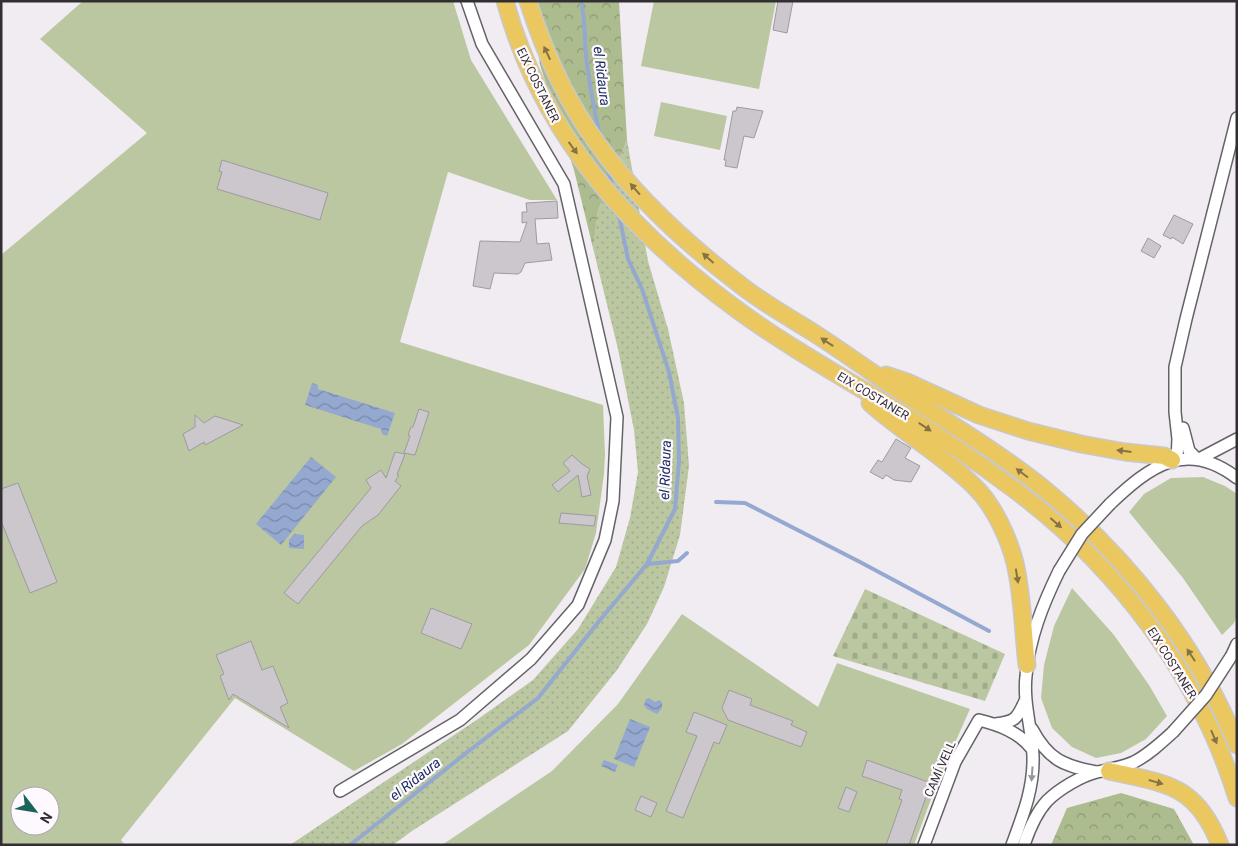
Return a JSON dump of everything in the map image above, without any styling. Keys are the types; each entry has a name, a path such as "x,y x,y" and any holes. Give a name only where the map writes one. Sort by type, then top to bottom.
{"highway":[{"name":"EIX COSTANER","path":"505,1 518,43 540,93 558,127 603,187 651,240 740,312 838,376 927,428 1017,491 1066,532 1099,566 1160,640 1186,682 1214,736 1237,798"},
{"name":"EIX COSTANER","path":"528,1 539,36 577,112 597,143 642,198 669,224 745,289 868,368 895,388 984,446 1050,494 1112,553 1142,586 1192,656 1206,680 1237,745"},
{"path":"868,368 907,382 979,415 1028,431 1081,444 1164,456 1174,460"},
{"path":"838,376 880,412 959,473 976,488 988,505 1006,534 1015,563 1022,607 1027,666"},
{"path":"1103,772 1162,784 1184,792 1198,806 1212,825 1220,845"}],"street":[{"path":"340,791 460,720 532,659 578,605 605,540 612,501 617,416 564,184 482,44 467,1"},
{"path":"1174,460 1175,367 1179,344 1237,118"},
{"path":"1175,392 1189,451 1198,459 1223,468 1237,478"},
{"path":"1012,845 1030,796 1033,776 1030,726 1026,700 1027,666 1038,619 1059,570 1082,534 1110,504 1140,478 1174,460 1198,459 1237,439"},
{"path":"1024,845 1033,822 1047,801 1081,779 1136,761 1173,732 1206,695 1237,644"},
{"name":"CAMÍ VELL","path":"924,845 955,762 979,720 994,724 1007,722 1018,716 1026,700"},
{"path":"994,724 1024,738 1032,749"},
{"path":"1030,726 1048,754 1059,761 1073,768 1103,772"}],"green space":[{"path":"83,1 453,1 471,60 557,200 530,200 448,172 400,342 603,405 604,474 596,533 585,569 529,645 402,744 354,771 235,698 121,840 125,845 1,845 1,255 147,133 40,39"},
{"path":"532,1 619,1 627,140 598,211 593,248 574,170 540,65"},
{"path":"654,1 776,1 759,89 641,66"},
{"path":"661,102 727,116 720,150 654,136"},
{"path":"627,140 648,261 668,329 684,403 689,466 680,535 664,587 647,624 617,670 568,731 393,845 290,845 533,680 578,629 616,567 630,518 638,472 634,430 618,349 593,248 598,211"},
{"path":"1203,477 1225,486 1237,494 1237,615 1234,623 1222,635 1183,578 1129,512 1144,494 1171,478"},
{"path":"1072,588 1114,635 1149,685 1167,716 1146,739 1121,753 1096,758 1072,747 1052,728 1041,698 1044,665 1054,626"},
{"path":"865,589 1005,654 985,701 833,656"},
{"path":"682,614 818,707 837,663 970,709 937,783 914,845 442,845 552,771 618,704"},
{"path":"1121,793 1174,809 1194,845 1051,845 1067,808"}],"water":[{"path":"312,383 318,385 318,389 395,413 387,436 382,434 381,429 305,405"},
{"path":"311,457 336,477 281,545 256,524"},
{"path":"294,534 304,535 304,549 289,548 289,540"},
{"path":"649,698 655,702 660,700 662,703 662,708 657,714 647,709 644,705 646,699"},
{"path":"630,719 650,727 634,767 614,759"},
{"path":"604,760 618,765 615,772 601,766"}],"building":[{"path":"778,1 793,1 787,33 773,30"},
{"path":"737,107 763,111 754,138 744,136 737,168 725,166 726,160 724,160 733,111 736,111"},
{"path":"222,160 328,193 320,220 217,189 222,172 219,171"},
{"path":"557,201 558,218 535,219 537,244 549,243 552,260 525,263 518,274 494,273 490,289 473,286 480,241 520,242 527,222 522,223 522,212 527,212 526,203"},
{"path":"1174,215 1193,224 1183,244 1172,237 1171,239 1163,235"},
{"path":"1148,238 1161,246 1154,258 1141,251"},
{"path":"419,409 429,412 415,455 404,453 410,436 408,435"},
{"path":"195,415 204,423 215,416 243,425 205,445 204,442 189,451 183,434 195,427"},
{"path":"896,439 911,448 905,458 920,466 911,482 894,480 886,475 883,479 870,472 878,460 882,462"},
{"path":"395,452 405,454 397,475 399,476 395,481 401,486 378,515 362,526 298,604 284,593 371,488 366,480 381,470 386,478"},
{"path":"572,455 590,469 587,476 591,495 582,497 578,475 558,492 552,485 570,471 563,463"},
{"path":"18,483 57,582 30,593 1,521 1,489"},
{"path":"561,513 596,516 594,526 559,523"},
{"path":"431,608 472,624 461,649 421,633"},
{"path":"251,641 262,670 273,666 288,703 280,707 289,728 233,694 229,700 220,676 224,674 216,655"},
{"path":"729,690 752,699 750,705 793,721 791,725 807,732 801,747 728,720 722,708"},
{"path":"694,712 727,725 719,744 714,742 683,818 666,811 697,736 686,732"},
{"path":"867,760 931,783 909,845 886,845 902,800 899,799 902,790 862,776"},
{"path":"846,787 857,792 849,812 838,808"},
{"path":"641,796 657,803 651,817 635,810"}],"waterway":[{"name":"el Ridaura","path":"581,1 588,73 600,137"},
{"name":"el Ridaura","path":"608,168 612,186"},
{"name":"el Ridaura","path":"350,845 538,698 647,564 675,509 679,461 678,418 669,372 642,289 628,259 619,215"},
{"path":"716,502 745,503 989,631"},
{"path":"648,564 678,561 687,553"}]}
